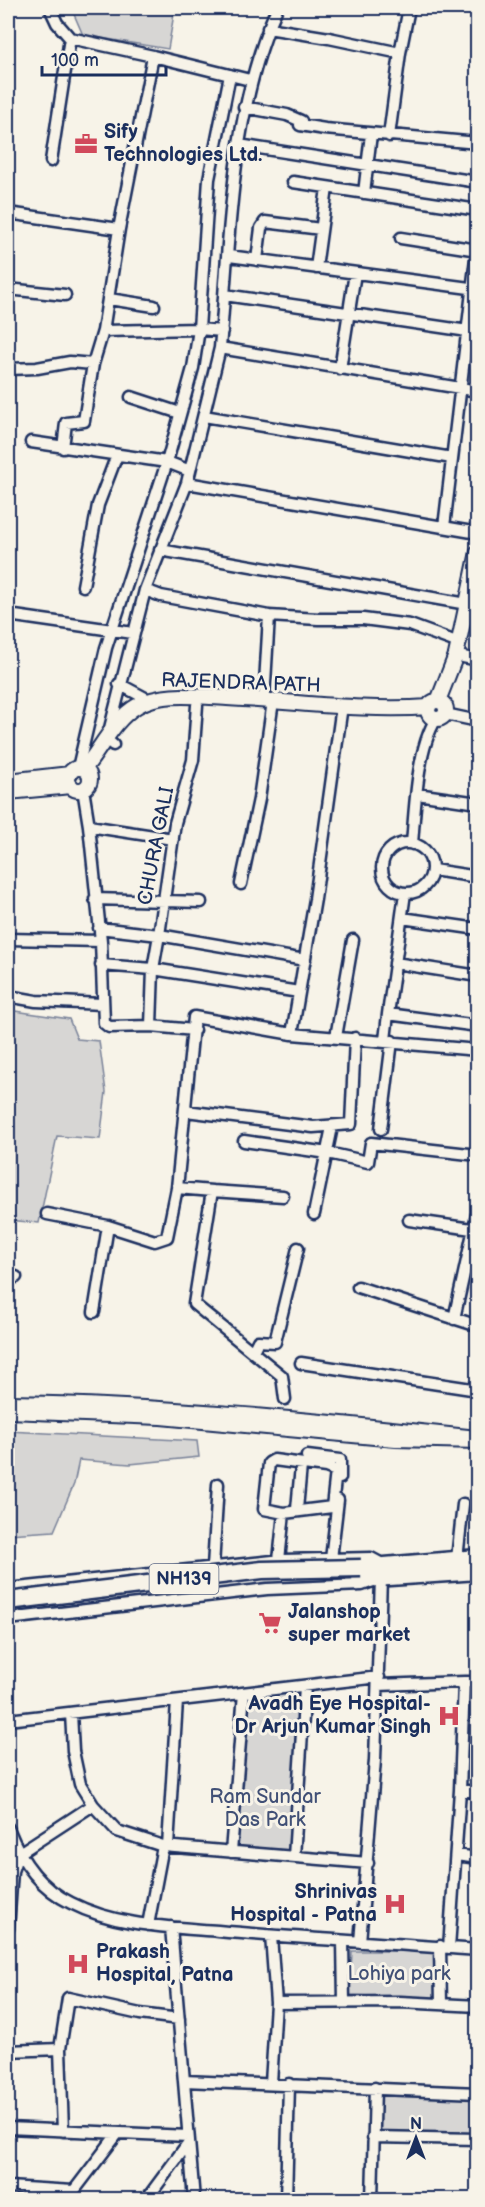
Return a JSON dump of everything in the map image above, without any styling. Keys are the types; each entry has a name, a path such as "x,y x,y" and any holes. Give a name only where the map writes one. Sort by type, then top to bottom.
{"highway":[{"name":"NH139","path":"382,1572 457,1559 477,1558"},
{"name":"NH139","path":"8,1601 262,1570 360,1573"},
{"name":"NH139","path":"8,1612 261,1580 382,1572 477,1571"}],"main road":[{"path":"437,710 473,604 477,552"},
{"path":"437,710 463,657 477,585"},
{"name":"RAJENDRA PATH","path":"110,743 124,717 135,706 165,697 268,704 437,710"},
{"name":"RAJENDRA PATH","path":"79,777 140,713 166,705 268,704 341,713 437,710"},
{"path":"8,782 79,777"},
{"path":"8,792 79,777"}],"street":[{"path":"50,8 57,23 70,38 250,80"},
{"path":"110,743 119,684 133,633 145,590 188,477 220,348 244,107 250,80 277,8"},
{"path":"389,136 400,53 409,8"},
{"path":"268,28 400,53"},
{"path":"51,161 70,38"},
{"path":"63,448 66,423 84,421 93,364 103,331 119,230 153,56"},
{"path":"194,1030 152,1026 106,1026 102,1004 101,941 89,826 79,777 112,628 166,462 193,368 199,329 210,179 230,75"},
{"path":"244,107 287,115 301,122 300,125 389,136 477,143"},
{"path":"364,194 371,134"},
{"path":"239,145 477,182"},
{"path":"293,182 477,210"},
{"path":"316,268 327,188"},
{"path":"8,213 119,230"},
{"path":"257,260 261,228 265,222 321,229"},
{"path":"400,238 477,247 475,289 460,389 444,527"},
{"path":"229,256 475,289"},
{"path":"340,369 356,273"},
{"path":"8,289 65,295"},
{"path":"225,295 468,331"},
{"path":"109,299 154,306"},
{"path":"103,331 199,329 222,331"},
{"path":"220,348 477,391"},
{"path":"8,369 37,368 63,362 93,364"},
{"path":"131,397 180,413"},
{"path":"204,416 452,458"},
{"path":"31,442 166,462 188,477 477,533"},
{"path":"83,586 98,505 117,455"},
{"path":"160,550 473,604"},
{"path":"145,590 161,596 269,616 363,619 410,625 459,643"},
{"path":"8,615 112,628 133,633"},
{"path":"241,884 259,799 268,704 269,616"},
{"path":"463,657 477,660"},
{"path":"119,684 149,700"},
{"name":"CHURA GALI","path":"99,928 159,935 173,839 193,760 197,705"},
{"path":"412,844 417,794 428,737 437,710 477,721"},
{"path":"292,1034 341,713"},
{"path":"417,794 477,803"},
{"path":"89,826 173,839"},
{"path":"400,844 412,844 429,855 433,870 427,884 413,892 405,893 390,886 382,871 383,862 392,848 400,844"},
{"path":"433,870 477,877"},
{"path":"381,1129 388,1014 405,893"},
{"path":"95,899 201,902"},
{"path":"402,918 477,929"},
{"path":"152,1026 153,969 159,935 305,960"},
{"path":"8,939 101,941"},
{"path":"336,1037 353,940"},
{"path":"395,963 477,976"},
{"path":"102,965 153,969 299,992"},
{"path":"8,996 36,1001 102,1004"},
{"path":"388,1014 477,1026"},
{"path":"47,1214 108,1226 155,1241 167,1237 177,1188 194,1017 292,1034 477,1050"},
{"path":"186,1111 313,1128 351,1124 356,1038"},
{"path":"314,1214 332,1127"},
{"path":"244,1141 328,1153 368,1162 371,1143 477,1155"},
{"path":"177,1188 283,1196"},
{"path":"212,1191 194,1304 282,1376 285,1399"},
{"path":"454,1319 477,1210"},
{"path":"409,1220 472,1229"},
{"path":"94,1312 108,1226"},
{"path":"254,1351 258,1341 275,1342 298,1248"},
{"path":"358,1287 477,1326"},
{"path":"301,1363 477,1390"},
{"path":"304,1461 336,1471 332,1507 297,1509 284,1513 266,1510 263,1507 269,1462 296,1462 304,1461 340,1460 331,1559"},
{"path":"297,1509 304,1461"},
{"path":"213,1567 218,1484"},
{"path":"457,1559 463,1504"},
{"path":"279,1560 284,1513"},
{"path":"8,1589 279,1560 371,1558 382,1572 368,1863 360,1942"},
{"path":"8,1619 267,1590 362,1585 382,1572"},
{"path":"104,1578 106,1609"},
{"path":"8,1720 305,1686 378,1681 477,1682"},
{"path":"441,2004 456,1856 464,1682"},
{"path":"294,1857 305,1686"},
{"path":"231,1852 244,1693"},
{"path":"148,1925 166,1846 177,1701"},
{"path":"71,1713 74,1751 80,1784 93,1805 117,1831 166,1846 368,1863"},
{"path":"460,1790 477,1791"},
{"path":"8,1929 12,1871 18,1854 93,1805"},
{"path":"8,1828 18,1854 42,1883 69,1903 104,1917 148,1925 271,1936 477,1950"},
{"path":"456,1856 477,1857"},
{"path":"171,1927 194,2199"},
{"path":"270,2083 276,2003 271,1936"},
{"path":"343,1941 344,2002"},
{"path":"63,2131 60,2049 68,1998 140,2014 179,2019"},
{"path":"276,2003 344,2002 477,2006"},
{"path":"8,2050 60,2049"},
{"path":"184,2081 477,2093"},
{"path":"285,2199 289,2084"},
{"path":"372,2199 375,2088"},
{"path":"8,2128 188,2139"},
{"path":"8,2187 70,2195 118,2133"},
{"path":"373,2137 477,2139"},
{"path":"146,2199 188,2139"}],"green space":[{"path":"75,8 175,8 168,49 83,35 73,12"},
{"path":"8,1010 69,1019 77,1039 99,1041 106,1092 100,1139 57,1136 39,1223 8,1220"},
{"path":"8,1431 197,1441 199,1457 130,1464 79,1460 74,1484 54,1531 8,1534"},
{"path":"472,1687 477,1687 477,1781 466,1780"},
{"name":"Ram Sundar Das Park","path":"299,1691 288,1851 237,1847 248,1697"},
{"name":"Lohiya park","path":"352,1951 438,1951 437,1999 350,1995"},
{"path":"380,2093 477,2098 477,2135 378,2131"}],"railway":[{"path":"8,1395 184,1402 478,1430"},
{"path":"8,1419 160,1425 395,1447 478,1449"}],"place":[{"name":"Sify Technologies Ltd.","path":"86,144"},
{"name":"Jalanshop super market","path":"270,1623"},
{"name":"Avadh Eye Hospital- Dr Arjun Kumar Singh","path":"449,1716"},
{"name":"Shrinivas Hospital - Patna","path":"395,1904"},
{"name":"Prakash Hospital, Patna","path":"78,1964"}]}
